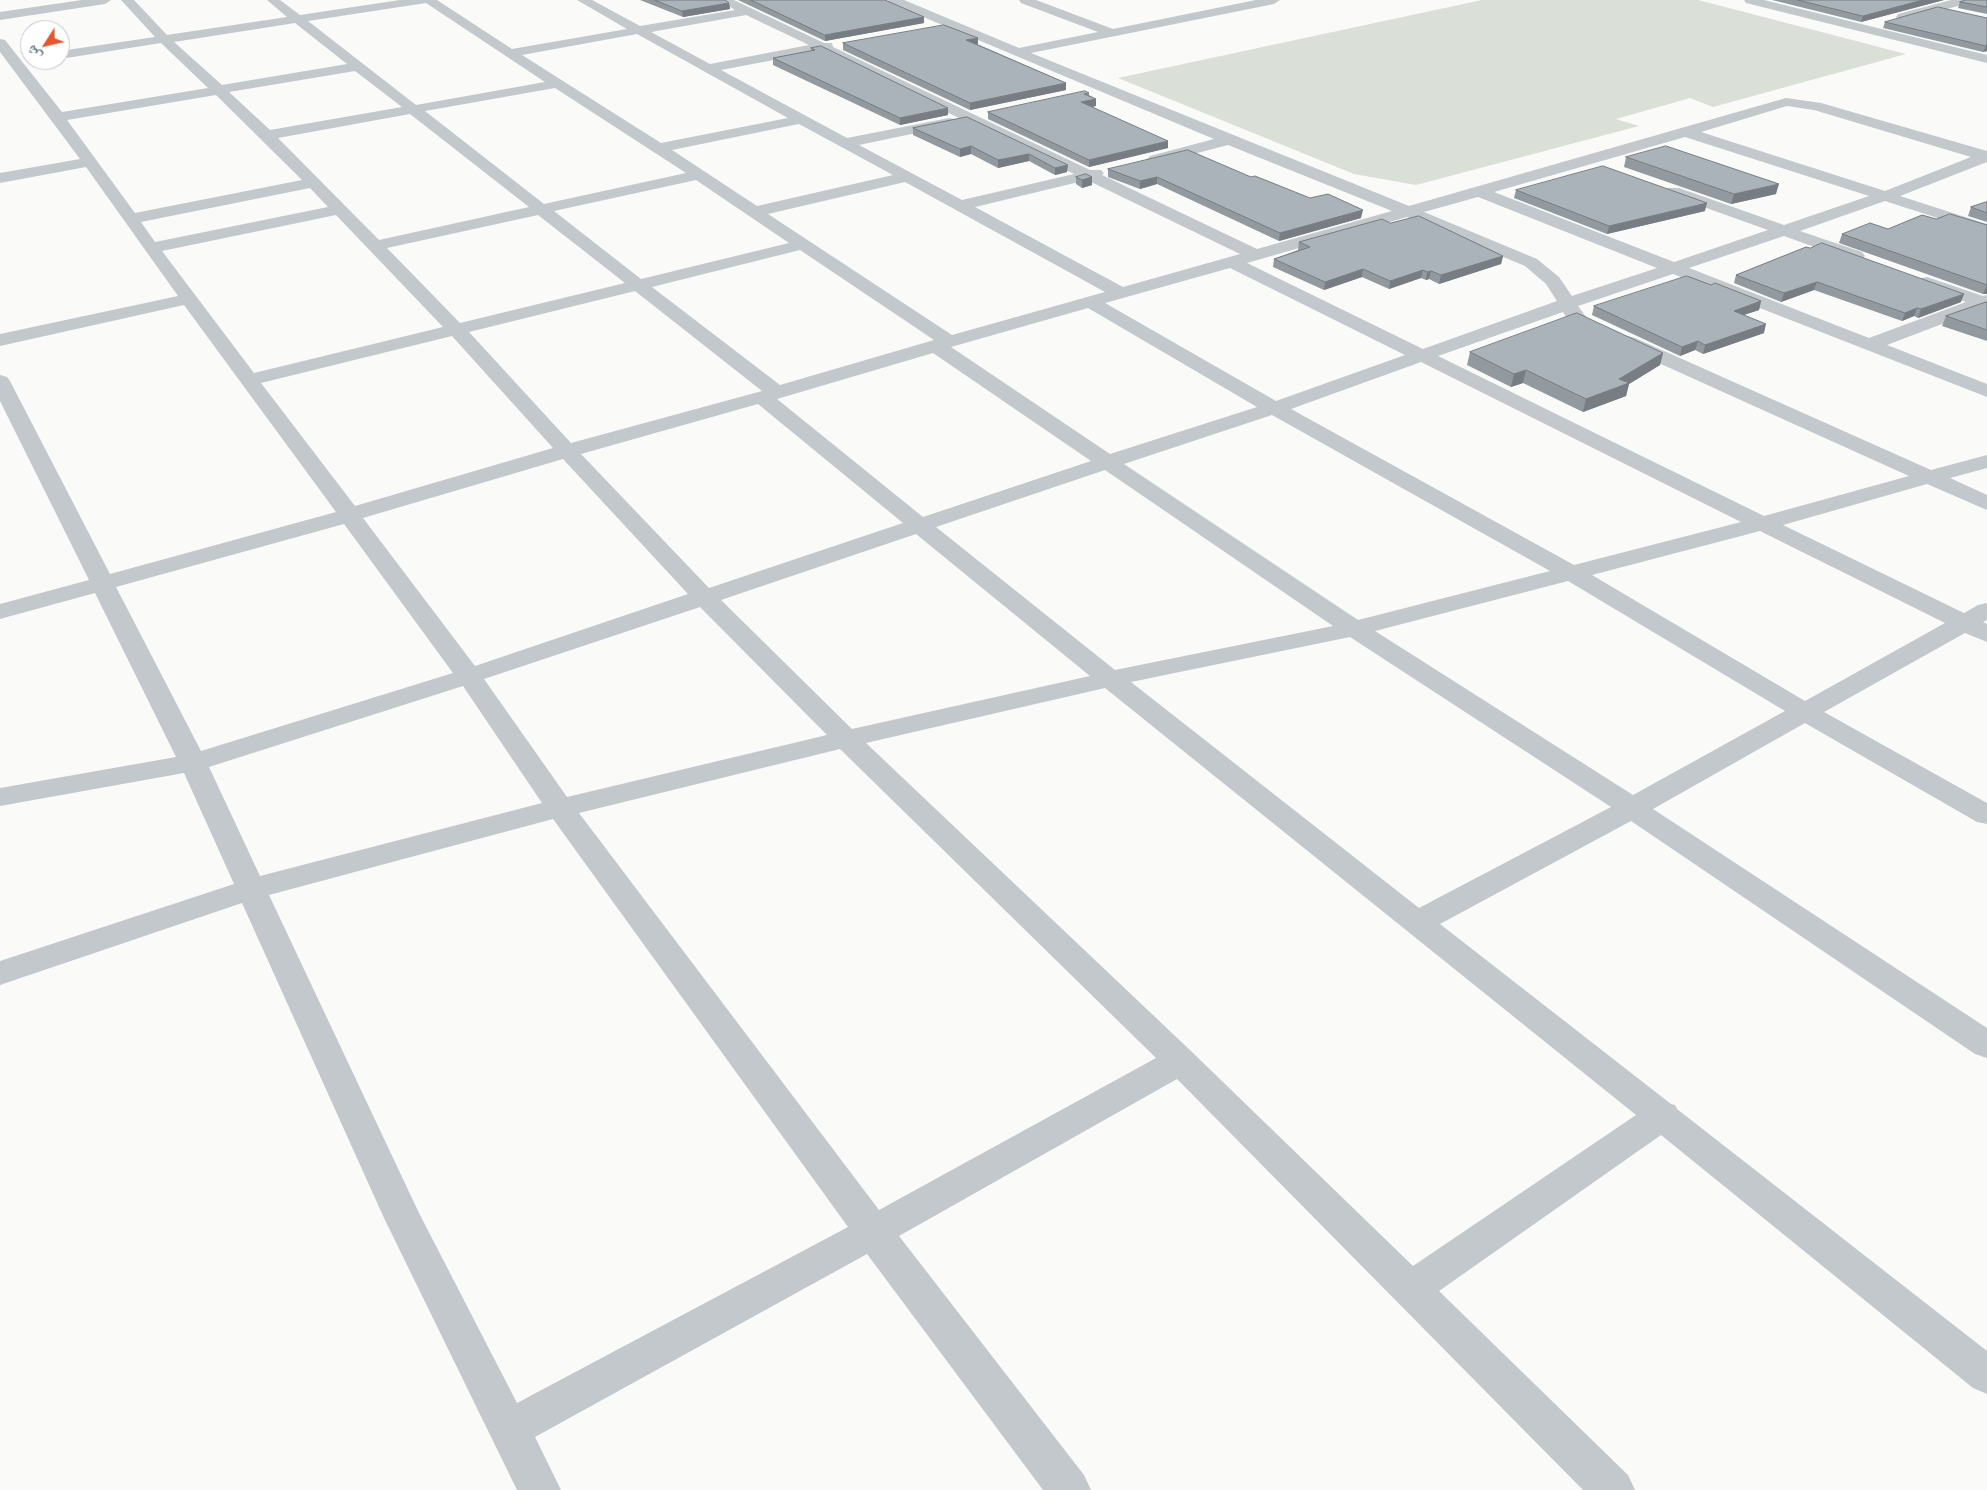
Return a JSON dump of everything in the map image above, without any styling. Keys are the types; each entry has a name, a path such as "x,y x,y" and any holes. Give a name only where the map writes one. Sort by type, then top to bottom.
{"street":[{"path":"0,16 105,0"},
{"path":"127,0 164,39 267,135 456,329 566,451 704,597 846,739 1180,1061 1613,1490"},
{"path":"274,0 640,285 770,395 918,525 1416,923 1662,1115 1987,1375"},
{"path":"70,53 424,0"},
{"path":"429,0 659,148 754,212 1108,462 1354,629 1632,808 1987,1044"},
{"path":"582,0 711,68 905,177 1120,293"},
{"path":"725,0 1255,255"},
{"path":"894,0 1229,140 1410,212 1538,266 1548,275 1573,314 1601,330 1987,503"},
{"path":"1025,0 1110,32"},
{"path":"1750,0 1987,59"},
{"path":"1862,28 1965,0"},
{"path":"1016,52 1266,1"},
{"path":"1910,2 1961,14"},
{"path":"511,53 748,11"},
{"path":"930,27 950,24"},
{"path":"0,42 58,117 188,299 469,676 560,808 873,1232 1069,1490"},
{"path":"711,68 843,44"},
{"path":"58,117 360,66"},
{"path":"267,135 557,84"},
{"path":"1086,92 1105,88"},
{"path":"0,612 350,515 566,451 770,395 1120,293 1587,161 1777,104 1794,102 1826,109 1987,157"},
{"path":"846,143 989,113"},
{"path":"659,148 802,119"},
{"path":"1686,132 1987,229"},
{"path":"1136,163 1229,140"},
{"path":"0,797 193,763 469,676 1274,408 1567,304 1886,196 1987,157"},
{"path":"1587,161 1615,171"},
{"path":"0,178 89,162"},
{"path":"959,206 1108,170"},
{"path":"374,246 698,175"},
{"path":"754,212 905,177"},
{"path":"131,219 313,183"},
{"path":"1653,184 1875,263"},
{"path":"1478,192 1987,391"},
{"path":"151,248 339,210"},
{"path":"249,380 801,245"},
{"path":"1232,262 1763,523 1980,622"},
{"path":"1911,276 1986,302"},
{"path":"0,340 188,299"},
{"path":"1090,302 1274,408 1570,572 1805,712 1987,815"},
{"path":"1869,345 1986,302"},
{"path":"0,381 193,763 404,1218 539,1490"},
{"path":"0,973 251,889 560,808 846,739 1110,679 1354,629 1763,523 1987,461"},
{"path":"1416,923 1632,808 1805,712 1980,622"},
{"path":"509,1429 873,1232 1180,1061"},
{"path":"1411,1289 1662,1115"}],"shaded area":[{"path":"1482,0 1698,0 1906,54 1713,107 1690,98 1616,119 1639,126 1416,185 1354,174 1118,78"}],"building":[{"path":"655,0 725,0 729,3 682,11"},
{"path":"751,0 885,0 924,17 825,35"},
{"path":"1798,0 1923,0 1863,16"},
{"path":"1966,0 1987,0 1987,7 1960,2"},
{"path":"1938,7 1987,18 1987,45 1885,22"},
{"path":"944,25 978,38 966,40 1066,83 970,103 843,43"},
{"path":"821,46 948,108 900,118 773,58 815,50 811,48"},
{"path":"1085,91 1089,93 1084,94 1096,99 1081,102 1168,141 1089,160 988,112"},
{"path":"967,117 1068,165 1055,168 1029,154 998,160 971,146 960,149 913,128"},
{"path":"1666,146 1779,184 1734,194 1626,157"},
{"path":"1188,150 1251,177 1255,176 1310,198 1328,194 1363,210 1280,233 1157,177 1140,181 1108,169"},
{"path":"1603,166 1707,203 1609,226 1516,190"},
{"path":"1086,174 1092,177 1082,180 1076,177"},
{"path":"1987,202 1987,213 1971,207"},
{"path":"1950,214 1987,225 1987,285 1842,234 1870,223 1888,229 1922,215 1936,219"},
{"path":"1419,216 1503,256 1441,275 1423,270 1390,281 1363,269 1325,282 1274,259 1310,247 1299,242 1382,219 1390,223"},
{"path":"1822,243 1964,294 1905,313 1817,282 1784,293 1736,275 1806,247 1810,248"},
{"path":"1687,276 1711,285 1715,283 1761,301 1734,311 1766,324 1705,345 1698,341 1682,347 1594,306"},
{"path":"1987,302 1987,330 1946,316"},
{"path":"1577,313 1663,353 1619,379 1629,383 1586,399 1526,370 1514,374 1470,352"}]}
